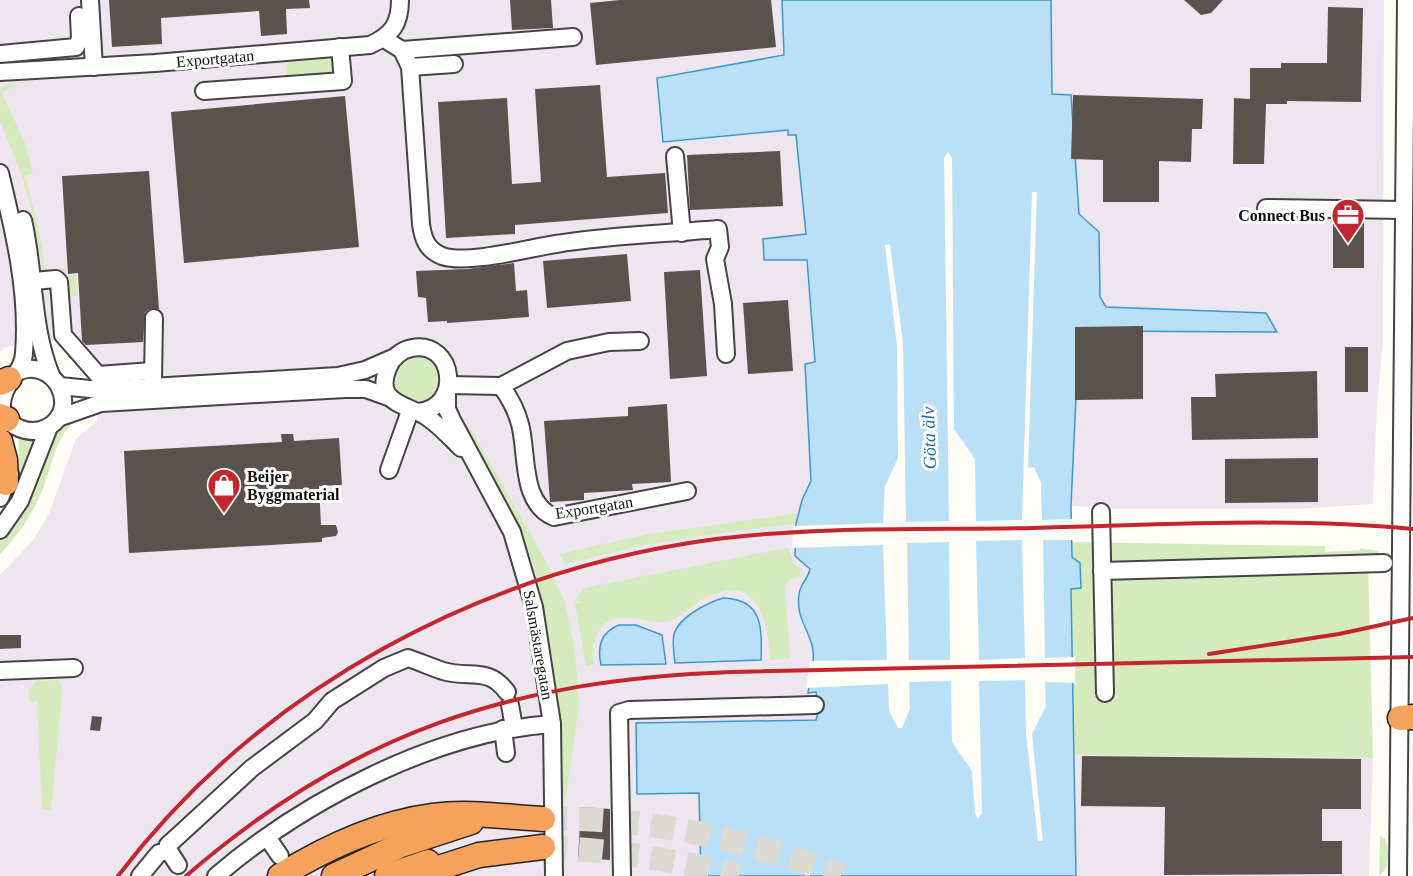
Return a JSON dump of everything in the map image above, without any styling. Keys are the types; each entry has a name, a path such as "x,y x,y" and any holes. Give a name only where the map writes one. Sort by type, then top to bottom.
{"highway":[{"path":"3,490 4,424"},
{"path":"280,866 400,822 435,815 543,819"},
{"path":"334,876 401,844 491,816"},
{"path":"414,876 467,858 548,844"},
{"path":"387,876 446,856 478,851 501,852"}],"street":[{"path":"90,0 94,67"},
{"path":"1398,876 1406,718 1403,210 1406,0"},
{"path":"405,1 399,20 384,39 402,50 410,67 421,224 423,237 429,249 444,256 457,258 520,252 556,244 718,229 720,247 715,259 723,304 726,354"},
{"path":"0,54 76,47 80,39 79,16"},
{"path":"402,50 573,37"},
{"name":"Exportgatan","path":"0,72 94,67 370,45 384,39"},
{"path":"204,91 343,81 340,47"},
{"path":"410,67 454,64"},
{"path":"675,156 682,233"},
{"path":"0,158 18,202 34,281 42,349 63,402 20,501 0,530"},
{"path":"0,173 14,230 22,289 24,355 9,378 1,398 4,424 28,431 84,407 113,402 345,389 366,389 391,398 399,406 414,411 435,406 448,389 446,366 433,351 413,348 352,374 153,379 98,375 63,334 59,282 56,279 34,281"},
{"path":"1266,208 1403,210"},
{"path":"153,379 154,318"},
{"path":"448,389 505,383 567,351 609,342 640,342"},
{"path":"391,398 386,376 395,357"},
{"path":"9,378 34,369 56,380 100,390 153,379"},
{"name":"Exportgatan","path":"505,383 520,425 529,485 536,504 545,514 554,517 687,491"},
{"name":"Salsmästaregatan","path":"448,389 447,409 503,513 527,577 540,635 552,724 547,876"},
{"path":"389,470 414,411"},
{"name":"Salsmästaregatan","path":"414,411 440,427 473,461"},
{"path":"1101,512 1105,693"},
{"path":"1102,571 1384,563"},
{"path":"178,865 168,845 252,768 315,721 332,701 401,660 408,658 444,671 489,676 500,682 509,699 506,753"},
{"path":"0,671 74,668"},
{"path":"622,876 619,713 629,710 815,705"},
{"path":"216,876 267,837 322,802 388,770 458,742 509,728 552,724"},
{"path":"267,837 280,866"},
{"name":"Salsmästaregatan","path":"548,844 554,876"},
{"path":"140,876 159,853 169,851"}],"shaded area":[{"path":"0,0 782,0 784,55 657,78 796,135 807,234 764,239 764,260 806,260 815,362 805,364 811,481 802,500 796,524 795,555 810,569 809,578 798,593 801,623 812,644 813,658 808,692 816,692 819,710 816,719 636,723 699,792 701,876 0,876 0,575 34,539 50,511 76,439 97,421 95,379 57,340 5,347 0,352"},
{"path":"1051,0 1384,0 1383,341 1377,404 1373,504 1296,509 1117,509 1071,506 1079,331 1276,332 1266,313 1106,307 1100,297 1099,232 1079,215 1070,95 1052,94"},
{"path":"1073,755 1373,758 1369,876 1076,876"}],"green space":[{"path":"332,59 333,73 286,76 287,62"},
{"path":"29,82 15,85 2,93 26,145 33,173 25,175 38,226 45,267 49,270 66,269 66,275 76,275 77,296 68,297 43,273 34,220 22,176 0,121 0,88 12,83"},
{"path":"417,357 426,358 433,363 438,370 438,388 433,395 426,400 417,401 408,400 401,395 396,388 395,379 396,370 401,363 408,358"},
{"path":"78,418 60,440 32,512 14,539 0,554 0,538 32,469 54,435 66,423"},
{"path":"460,423 465,423 472,431 548,565 565,602 575,652 579,705 566,796 563,801 556,680 534,566 502,493"},
{"path":"18,436 38,438 25,482 0,516 14,488 19,457"},
{"path":"800,513 796,524 680,539 566,564 559,554 649,534"},
{"path":"1072,542 1325,546 1325,552 1360,550 1360,548 1378,551 1380,556 1368,560 1373,758 1073,755 1071,589 1081,587 1072,558"},
{"path":"789,548 793,562 803,571 798,578 790,579 785,586 790,659 770,660 763,617 757,604 749,595 738,591 724,591 707,597 672,620 653,622 624,617 607,622 597,634 594,643 594,665 586,666 575,604 581,602 575,600 584,588"},
{"path":"59,680 62,688 51,811 42,809 37,701 29,701 28,691 36,681"},
{"path":"1380,836 1385,839 1388,854 1385,869 1379,876"}],"water":[{"name":"Göta älv","path":"782,0 1051,0 1052,94 1071,95 1079,214 1099,232 1100,297 1106,307 1266,313 1277,332 1079,331 1071,506 1072,557 1080,563 1081,588 1071,589 1076,876 701,876 699,793 637,794 636,723 816,720 819,710 816,692 808,693 813,651 800,615 798,602 800,589 810,569 795,556 796,524 802,500 811,481 805,364 815,362 807,260 764,260 763,239 806,234 796,135 788,135 788,130 663,142 657,78 784,55"},
{"path":"723,598 746,604 753,610 760,627 761,660 675,663 673,641 677,628 687,616"},
{"path":"619,625 636,625 662,635 666,664 601,665 600,646 604,636"}],"pier":[{"path":"948,152 952,158 954,429 975,459 976,521 1022,520 1032,192 1037,192 1028,468 1034,467 1041,483 1042,520 1074,519 1075,540 1043,540 1045,658 1075,657 1075,683 1045,682 1046,706 1032,734 1043,841 1038,841 1026,734 1025,680 979,681 982,813 978,819 975,814 972,771 952,742 951,681 909,682 910,709 902,728 898,728 889,711 888,684 806,688 810,661 887,660 883,545 792,548 793,526 883,523 885,486 898,458 897,346 885,245 890,244 903,343 906,522 949,521 944,158","holes":["1022,540 1025,658 979,660 976,541","949,542 950,660 909,660 907,543"]}],"building":[{"path":"109,0 309,0 310,8 286,9 287,34 261,36 259,11 161,18 162,44 112,47"},
{"path":"510,0 551,0 553,28 512,30"},
{"path":"620,0 771,0 776,47 596,65 590,3"},
{"path":"1184,0 1223,0 1211,13 1201,15"},
{"path":"1328,7 1363,8 1361,102 1287,101 1287,104 1266,104 1264,164 1233,164 1234,98 1250,99 1250,68 1281,68 1281,63 1327,63"},
{"path":"600,85 607,177 665,173 668,213 515,225 515,234 446,238 438,102 507,98 512,184 541,182 535,89"},
{"path":"1073,95 1203,99 1202,129 1192,129 1191,162 1159,161 1159,202 1103,202 1103,160 1071,159"},
{"path":"345,96 359,247 184,263 171,112"},
{"path":"780,151 783,206 690,210 687,155"},
{"path":"149,171 159,309 149,309 145,313 143,342 86,345 82,341 78,273 68,274 62,176"},
{"name":"Connect Bus","path":"1333,220 1364,220 1364,268 1333,268"},
{"path":"627,254 631,301 547,308 543,261"},
{"path":"514,263 516,291 527,290 529,317 447,323 447,321 428,322 426,298 418,297 416,271 467,269"},
{"path":"700,270 707,376 670,379 664,272"},
{"path":"788,300 793,371 748,374 743,303"},
{"path":"1143,326 1143,399 1075,400 1075,327"},
{"path":"1345,347 1368,347 1368,392 1345,392"},
{"path":"1317,371 1318,438 1192,440 1191,397 1216,397 1215,374"},
{"path":"667,404 671,482 632,484 633,490 584,493 584,500 550,502 544,421 628,416 628,407"},
{"name":"Beijer Byggmaterial","path":"281,434 293,434 294,441 339,438 342,485 319,486 321,525 336,525 338,532 336,536 322,538 322,542 129,553 124,451 282,442"},
{"path":"1318,458 1318,502 1225,503 1225,459"},
{"path":"0,635 21,635 21,648 0,649"},
{"path":"92,716 102,717 100,731 90,730"},
{"path":"1082,756 1361,759 1361,809 1322,809 1322,841 1342,841 1342,874 1164,875 1165,807 1081,806"},
{"path":"581,807 610,809 610,860 578,858"}],"tunnel":[{"path":"543,819 619,821 695,832 769,851 841,876"},
{"path":"543,847 642,856 739,876"}],"railway":[{"path":"118,876 175,809 239,748 309,694 384,648 462,609 545,578 629,555 716,539 835,530 1271,523 1366,525 1413,529"},
{"path":"1209,654 1339,634 1413,618"},
{"path":"186,876 248,826 311,784 374,750 440,723 507,702 578,687 653,677 732,672 1413,657"}],"place":[{"name":"Connect Bus","path":"1348,244"},
{"name":"Beijer Byggmaterial","path":"224,514"}]}
